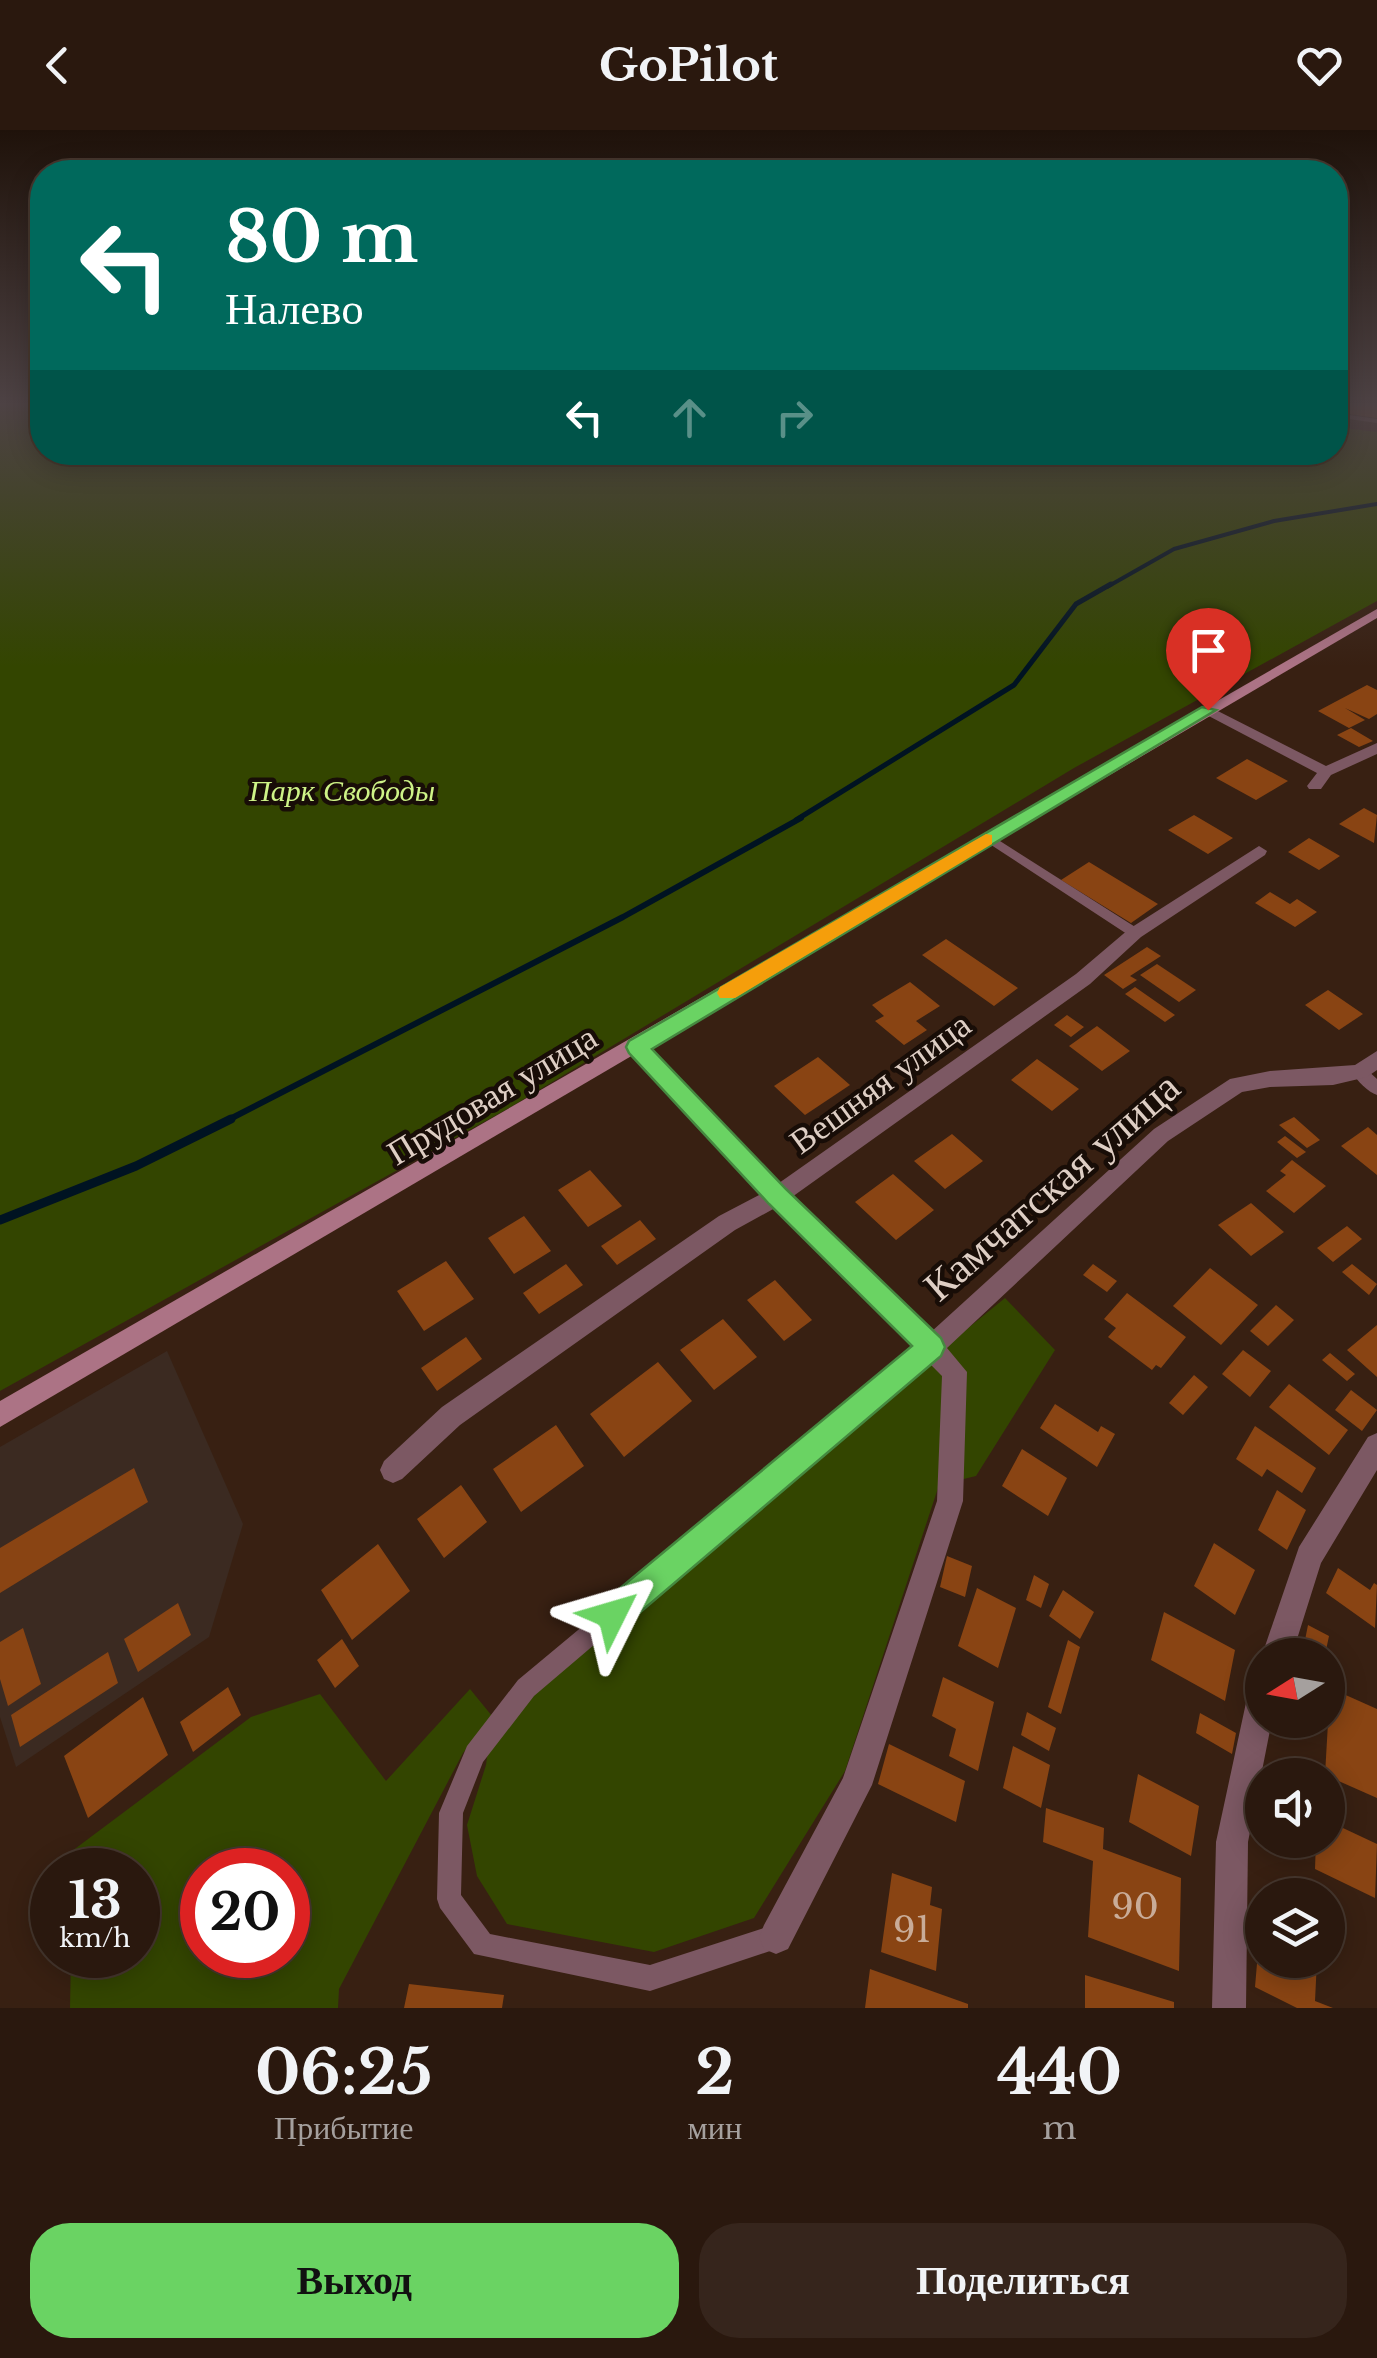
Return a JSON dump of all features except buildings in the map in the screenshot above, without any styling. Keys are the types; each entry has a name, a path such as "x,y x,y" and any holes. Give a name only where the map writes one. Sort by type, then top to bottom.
{"main road":[{"name":"Прудовая улица","path":"0,1415 1377,613"}],"street":[{"path":"1208,710 1326,772"},
{"path":"1315,786 1326,772 1377,748"},
{"name":"Вешняя улица","path":"393,1470 451,1416 727,1223 778,1196 1082,978 1135,933 1259,851"},
{"path":"637,1047 778,1196 931,1347"},
{"name":"Камчатская улица","path":"776,1938 856,1785 950,1501 956,1372 931,1347 1161,1135 1237,1085 1368,1065"},
{"path":"1282,1638 1309,1557 1377,1446"},
{"path":"1229,2008 1232,1842 1254,1738"}],"lane":[{"path":"989,838 1135,933"},
{"path":"1368,1065 1377,1089"},
{"path":"776,1938 650,1978 482,1946 449,1899 451,1813 475,1754 526,1688 931,1347"}],"shaded area":[{"path":"167,1351 243,1524 209,1637 16,1767 0,1717 0,1447"}],"green space":[{"name":"Парк Свободы","path":"0,492 1377,492 1377,601 1074,768 509,1108 0,1391"},
{"path":"1005,1298 1055,1350 976,1476 939,1485 845,1771 754,1918 654,1952 507,1924 477,1876 467,1825 486,1765 492,1718 463,1753 339,1989 338,2008 70,2008 71,1978 160,1978 160,1848 76,1848 251,1717 320,1694 386,1781 470,1689 492,1716"}],"waterway":[{"path":"1107,587 1174,549 1274,521 1377,504"},
{"path":"796,820 1014,685 1076,604 1111,584"},
{"path":"226,1121 623,917 801,818"},
{"path":"0,1220 136,1166 231,1119"}],"slow traffic":[{"path":"728,993 986,840"}],"route":[{"path":"612,1615 931,1347 778,1196 637,1047 1208,710"}]}
